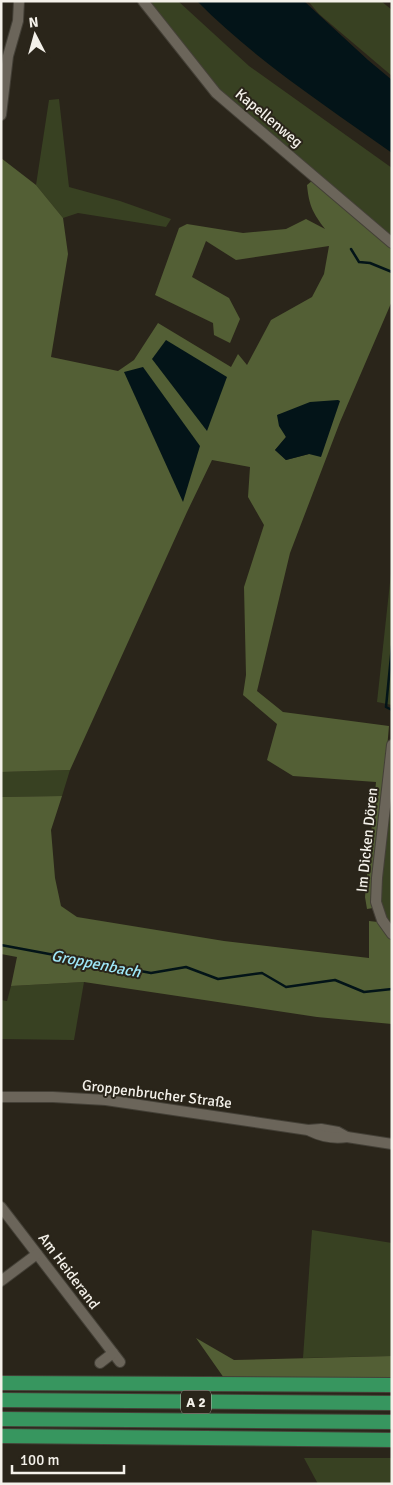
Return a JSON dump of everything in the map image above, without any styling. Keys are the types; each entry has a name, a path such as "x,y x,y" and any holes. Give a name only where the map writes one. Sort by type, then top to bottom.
{"highway":[{"path":"1,1384 392,1385"},
{"name":"A 2","path":"1,1400 392,1403"},
{"name":"A 2","path":"1,1418 392,1422"},
{"path":"1,1436 392,1440"}],"street":[{"path":"1,115 8,56 18,21 19,1"},
{"name":"Kapellenweg","path":"143,1 216,93 392,243"},
{"name":"Im Dicken Dören","path":"392,745 376,902 382,920 392,934"},
{"name":"Groppenbrucher Straße","path":"1,1096 106,1100 308,1130 320,1136 337,1139 347,1137 392,1144"},
{"name":"Am Heiderand","path":"1,1207 120,1362"},
{"path":"1,1281 37,1254"},
{"path":"100,1362 113,1353"}],"green space":[{"path":"147,1 178,1 249,66 392,168 392,239 217,91"},
{"path":"308,1 381,1 392,10 392,76 319,14"},
{"path":"59,99 69,187 120,201 171,219 166,227 78,213 63,218 36,185 49,100"},
{"path":"1,158 36,185 63,218 68,254 51,357 118,371 134,360 158,323 231,367 238,354 247,365 271,320 312,297 324,274 329,246 236,260 206,241 192,277 229,298 240,319 230,343 214,335 213,323 155,295 179,228 187,224 243,233 286,229 306,219 325,229 310,204 307,185 313,180 392,247 392,301 340,422 290,553 257,691 283,712 389,726 373,908 367,909 365,897 376,782 293,776 267,760 277,724 243,695 246,675 244,587 264,525 248,497 250,467 212,460 70,770 1,772","holes":["281,414 309,454 286,460 275,450 286,437 278,415"]},
{"path":"392,564 392,705 377,702"},
{"path":"392,739 392,932 383,920 374,874"},
{"path":"70,770 62,796 1,797 1,772"},
{"path":"62,796 51,830 55,878 61,906 77,917 224,941 369,958 369,921 378,922 392,938 392,1024 317,1017 84,982 11,986 17,957 1,954 1,797"},
{"path":"84,982 74,1040 1,1039 1,1000 7,1001 11,986"},
{"path":"312,1230 392,1243 392,1356 303,1358"},
{"path":"196,1338 234,1360 392,1356 392,1379 224,1378"},
{"path":"304,1458 392,1458 392,1484 318,1484"}],"shaded area":[{"path":"197,1 304,1 392,80 392,153 267,62 219,23"},
{"path":"166,340 227,377 207,431 152,359"},
{"path":"143,367 200,446 183,502 124,372"},
{"path":"340,401 321,457 309,454 286,460 275,450 286,437 279,426 277,415 310,402"}],"waterway":[{"path":"351,249 359,262 370,263 392,272"},
{"path":"392,646 386,707 392,710"},
{"name":"Groppenbach","path":"1,945 151,973 186,967 218,979 262,973 286,987 335,980 364,992 392,989"}]}
